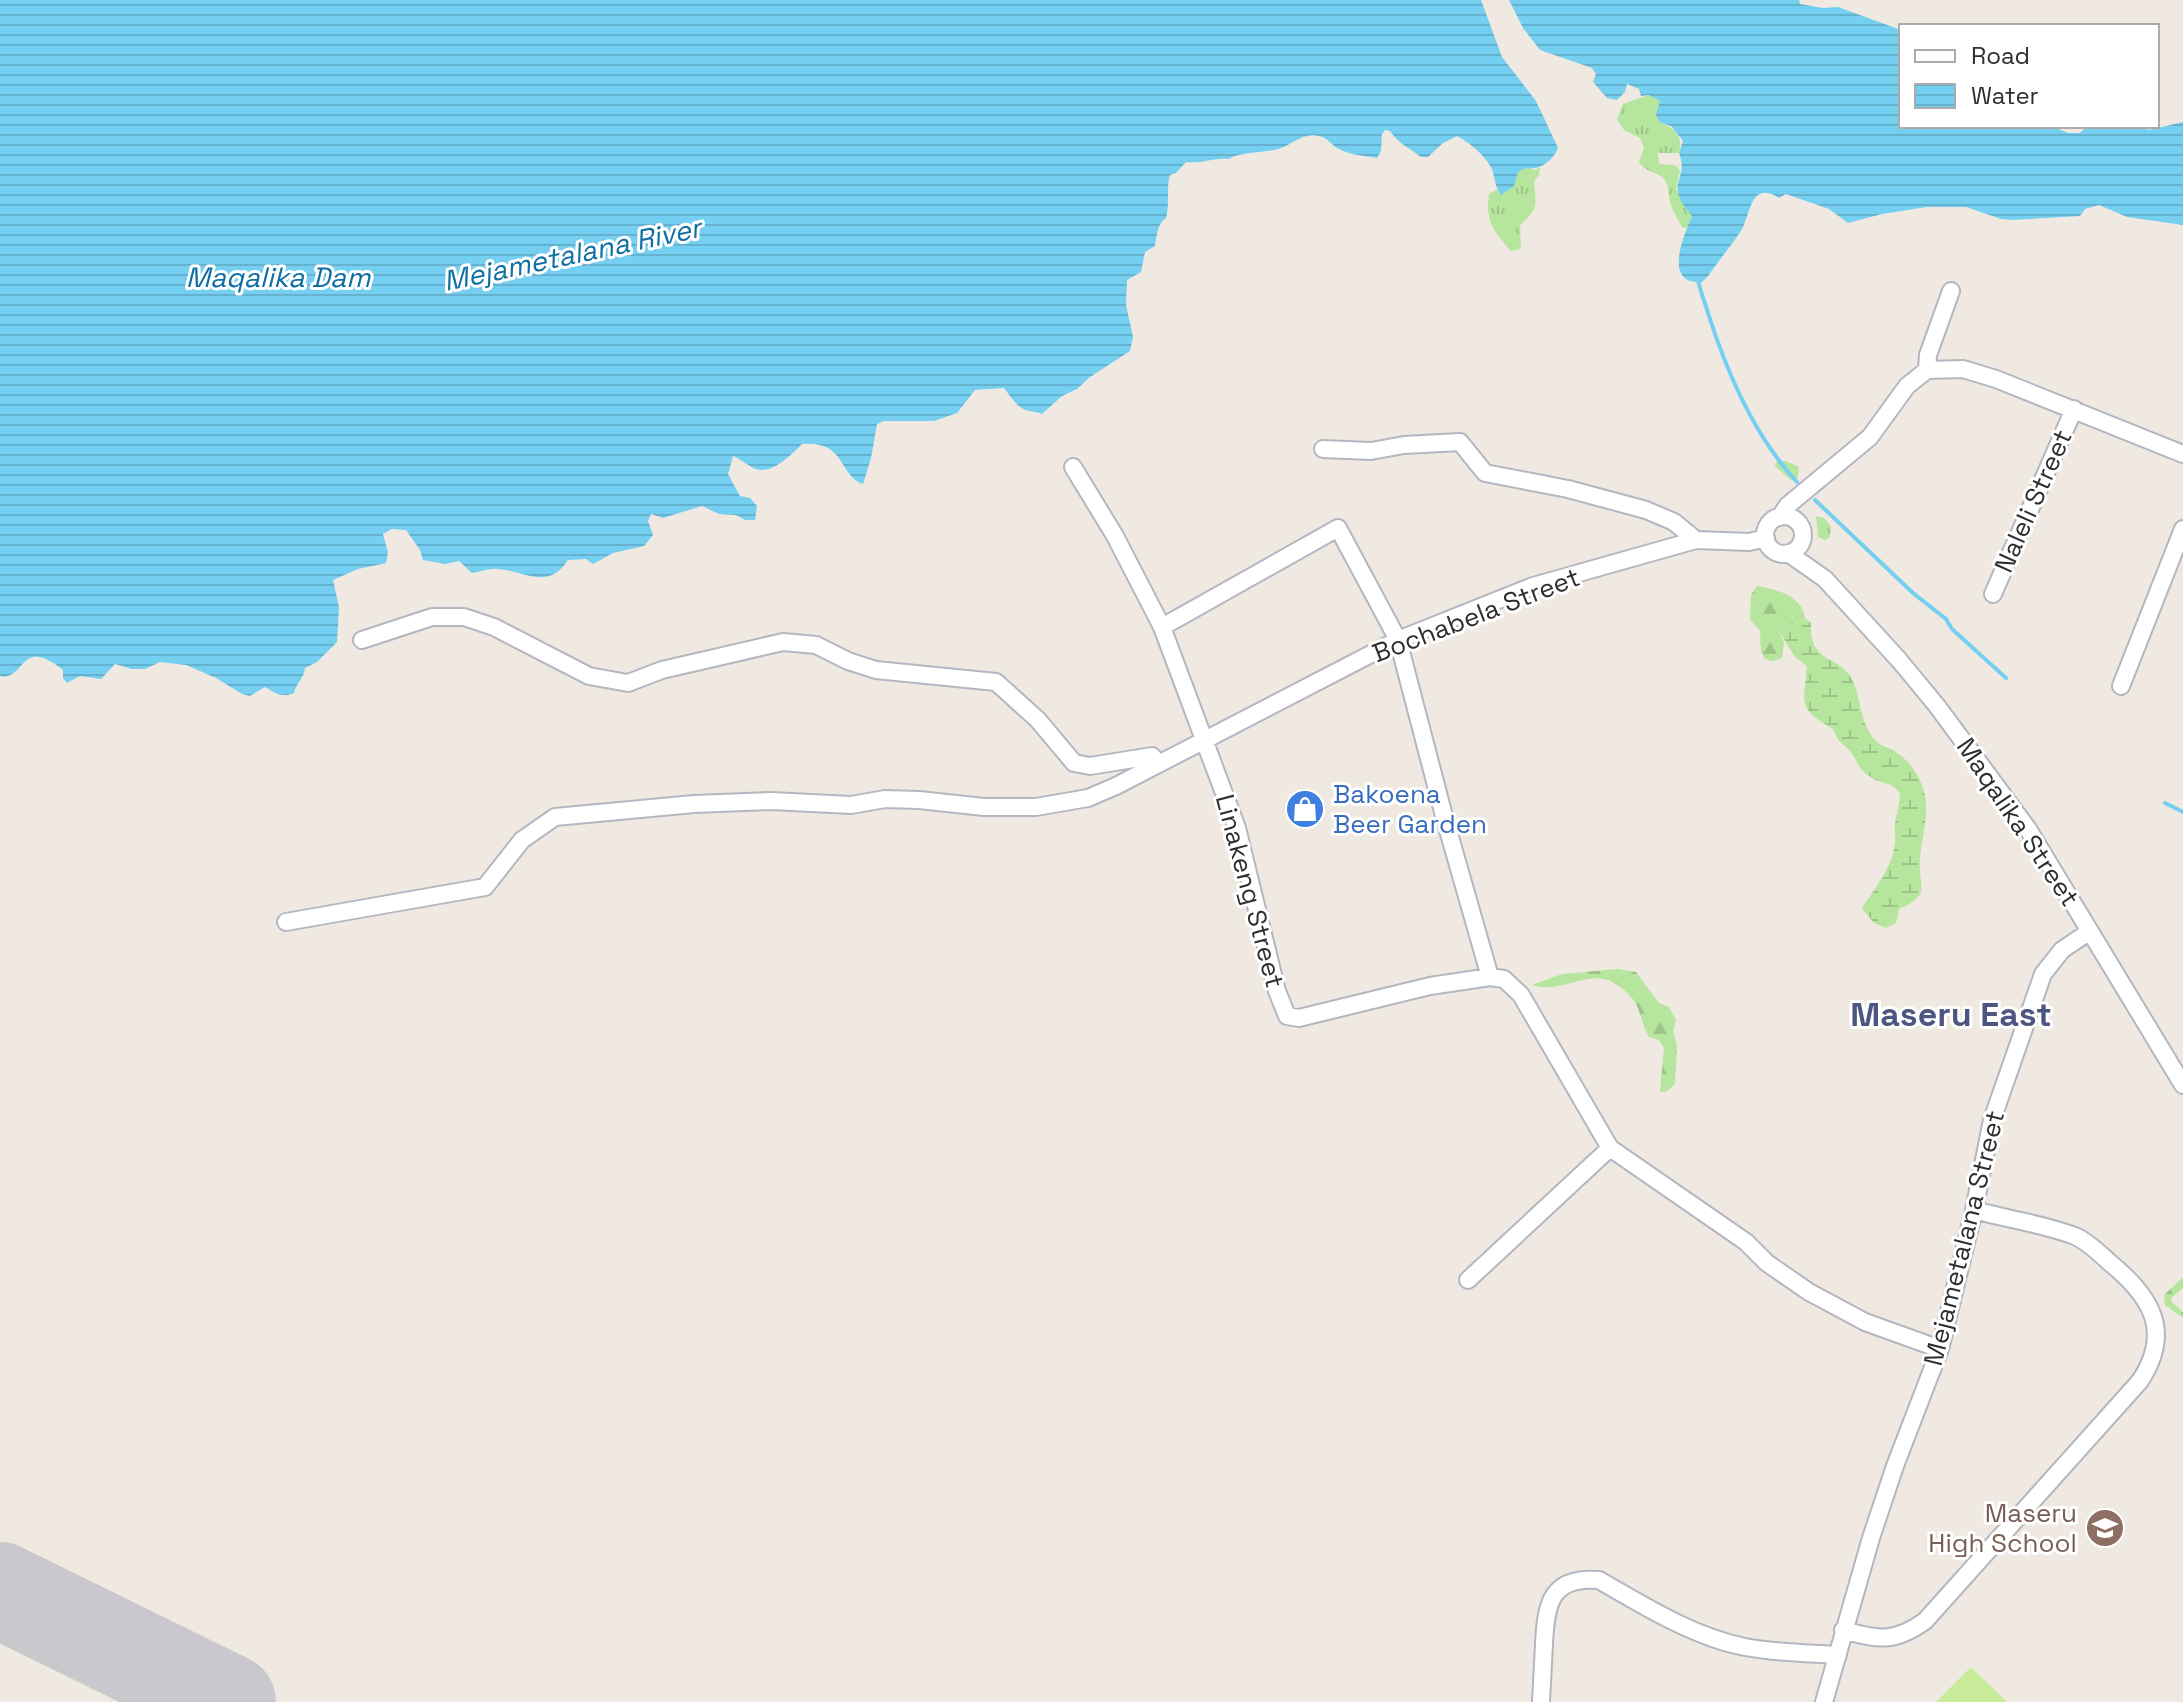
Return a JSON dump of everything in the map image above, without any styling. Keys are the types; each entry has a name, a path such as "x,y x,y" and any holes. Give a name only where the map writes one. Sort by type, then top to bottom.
{"street":[{"path":"1927,370 1928,355 1951,291"},
{"path":"1804,493 1797,549 1788,553 1776,552 1766,538 1767,527 1780,517 1787,506 1870,437 1907,386 1927,370 1963,369 1996,379 2183,454"},
{"name":"Naleli Street","path":"1993,594 2074,409"},
{"path":"1323,449 1371,451 1404,445 1460,442 1485,473 1540,483 1646,510 1674,522 1696,540"},
{"name":"Linakeng Street","path":"1073,467 1115,536 1162,627 1237,828 1277,991 1287,1016 1299,1018 1430,986 1490,977"},
{"path":"1780,517 1791,518 1801,532"},
{"path":"1162,627 1338,528 1398,640 1490,977 1504,979 1521,995 1610,1148 1746,1242 1767,1263 1809,1292 1865,1322 1940,1349"},
{"path":"2121,686 2183,529"},
{"name":"Maqalika Street","path":"1801,532 1825,579"},
{"name":"Bochabela Street","path":"286,922 485,887 522,840 555,817 694,804 771,801 851,805 885,799 984,807 1036,807 1088,798 1398,640 1533,586 1696,540 1749,542 1766,538"},
{"name":"Maqalika Street","path":"1788,553 1825,579 1937,706 2028,829 2183,1085"},
{"path":"362,640 432,617 464,617 494,627 589,676 628,683 662,670 783,642 801,641 876,670 996,682 1038,720 1074,763 1090,766 1152,756 1159,764"},
{"name":"Mejametalana Street","path":"1824,1702 1843,1630 1895,1466 1940,1349 1992,1120 2043,974 2062,950 2090,931"},
{"path":"1468,1280 1610,1148"},
{"path":"1843,1630 1872,1638 1890,1638 1905,1635 1925,1621 2140,1381 2156,1351 2158,1334 2142,1294 2093,1248 2078,1237 1974,1210"},
{"path":"1541,1702 1548,1602 1565,1583 1583,1579 1599,1580 1691,1628 1743,1647 1838,1655"}],"green space":[{"path":"1649,95 1660,101 1661,123 1674,130 1679,138 1679,153 1658,153 1659,164 1675,165 1680,170 1676,189 1692,215 1687,228 1682,227 1674,211 1665,180 1639,162 1644,148 1640,138 1624,130 1617,119 1623,104"},
{"path":"1526,167 1534,170 1540,168 1534,182 1535,206 1520,225 1521,249 1511,251 1492,226 1488,212 1489,194 1497,189 1501,195 1517,172"},
{"path":"1786,461 1799,467 1798,477 1791,480 1775,466 1776,462"},
{"path":"1816,516 1824,518 1831,526 1830,537 1825,540 1818,537"},
{"path":"1757,586 1794,599 1805,618 1779,631 1784,643 1782,658 1773,661 1765,659 1761,652 1760,630 1750,620 1751,595"},
{"path":"1805,618 1811,623 1815,646 1820,653 1840,666 1852,679 1871,735 1907,762 1923,788 1926,807 1920,861 1921,891 1916,899 1899,909 1896,923 1886,928 1874,923 1862,908 1882,878 1893,853 1900,793 1867,775 1833,729 1813,715 1805,704 1807,666 1795,657 1779,631"},
{"path":"1618,969 1636,972 1659,1003 1669,1007 1676,1020 1673,1032 1677,1045 1675,1084 1667,1091 1660,1092 1664,1048 1659,1040 1649,1037 1634,1001 1618,985 1594,978 1558,986 1532,985 1562,974"},
{"path":"2183,1277 2183,1288 2171,1301 2183,1312 2183,1318 2165,1305 2164,1295"},
{"path":"1971,1667 2007,1702 1936,1702"}],"water":[{"name":"Maqalika Dam","path":"0,0 1481,0 1502,57 1536,101 1558,148 1545,164 1518,172 1514,186 1501,195 1485,159 1457,136 1443,143 1428,157 1421,157 1385,130 1377,158 1348,153 1325,138 1313,135 1272,150 1229,159 1186,162 1170,175 1166,218 1159,227 1155,246 1145,252 1141,272 1127,280 1126,305 1133,337 1130,351 1077,389 1062,396 1042,414 1021,408 1004,388 975,390 957,413 934,421 884,421 877,424 863,484 855,480 827,447 816,444 802,444 769,469 753,468 733,456 728,474 740,496 750,498 757,506 755,520 719,514 702,506 663,518 651,514 648,521 653,535 644,546 613,553 593,564 586,559 568,560 553,575 544,577 498,569 472,573 459,561 445,564 423,560 406,530 392,529 383,534 388,552 386,563 358,569 333,580 339,607 337,642 317,662 305,668 294,693 279,694 265,687 250,696 186,665 160,662 145,669 115,664 101,679 80,676 67,683 63,670 49,660 38,657 31,658 8,676 0,676"},
{"path":"1509,0 1799,0 1800,4 1838,7 1899,29 1899,128 2056,128 2068,133 2080,133 2085,128 2149,130 2183,122 2183,225 2127,217 2099,205 2085,209 2080,216 2012,220 1966,207 1927,207 1848,223 1829,209 1786,194 1779,198 1763,193 1754,200 1740,232 1709,275 1702,282 1690,281 1682,276 1679,267 1681,246 1692,216 1683,204 1678,188 1681,170 1679,153 1683,141 1671,126 1661,123 1656,115 1660,101 1649,95 1641,96 1639,89 1627,84 1625,92 1617,100 1607,98 1593,82 1596,74 1592,68 1540,50 1523,28"}],"waterway":[{"path":"1698,278 1733,381 1768,445 1797,482"},
{"path":"1815,500 2006,678"},
{"path":"2165,803 2183,812"}],"runway":[{"path":"0,1590 228,1702"}],"place":[{"name":"Bakoena Beer Garden","path":"1305,809"},
{"name":"Maseru High School","path":"2105,1528"}],"district":[{"name":"Maseru East","path":"1951,1014"}],"water label":[{"name":"Mejametalana River","path":"572,254"}]}
